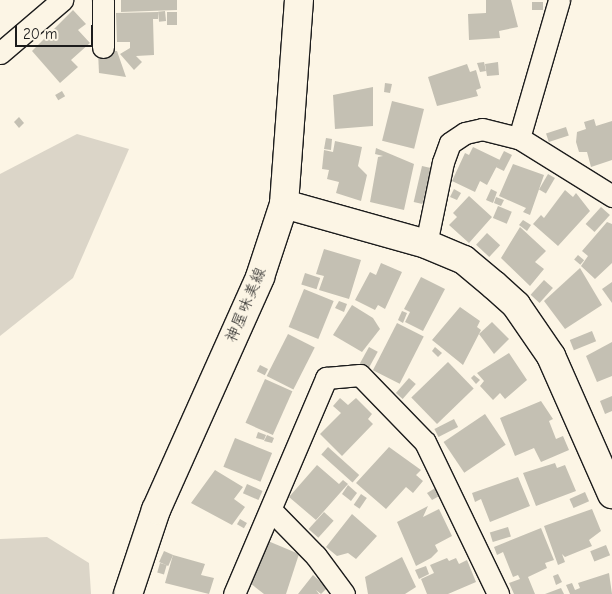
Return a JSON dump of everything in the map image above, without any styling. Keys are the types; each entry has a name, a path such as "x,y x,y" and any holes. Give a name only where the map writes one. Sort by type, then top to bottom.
{"main road":[{"name":"神屋味美線","path":"128,594 156,510 260,277 284,204 299,0"},
{"path":"284,204 426,244 464,260 527,320 572,396 612,494"}],"street":[{"path":"0,53 62,0"},
{"path":"102,0 103,47"},
{"path":"518,138 559,0"},
{"path":"426,244 450,143 482,129 518,138 612,195"},
{"path":"234,594 326,378 360,375 425,442 498,594"},
{"path":"271,510 316,556 344,594"}],"shaded area":[{"path":"77,134 129,149 73,278 0,336 0,174"},
{"path":"47,537 89,563 91,594 0,594 0,539"}],"building":[{"path":"121,0 177,0 177,10 121,12"},
{"path":"486,0 511,0 518,27 499,31 500,38 469,40 468,14 486,13"},
{"path":"532,2 543,2 543,10 532,10"},
{"path":"73,10 86,24 78,30 90,43 71,60 78,67 60,83 32,51"},
{"path":"165,11 166,21 159,22 158,12"},
{"path":"158,12 158,19 153,19 154,55 136,56 142,62 134,70 120,54 130,48 130,42 117,42 116,13"},
{"path":"167,12 177,12 177,25 167,25"},
{"path":"117,51 126,77 99,73 98,52"},
{"path":"484,62 486,71 480,72 477,63"},
{"path":"498,62 499,75 487,76 485,64"},
{"path":"467,64 470,72 476,70 481,88 476,90 478,96 437,106 428,77"},
{"path":"385,83 392,84 390,93 384,92"},
{"path":"373,87 373,126 335,129 333,95"},
{"path":"62,91 65,96 58,100 55,95"},
{"path":"392,101 424,109 414,149 382,141"},
{"path":"19,117 24,123 19,128 14,122"},
{"path":"594,119 596,126 612,121 612,160 591,167 587,152 579,152 576,142 577,132 586,129 584,122"},
{"path":"566,127 569,136 549,142 546,133"},
{"path":"326,138 332,139 331,150 324,149"},
{"path":"335,141 362,147 358,166 367,175 361,201 336,193 339,182 327,179 329,170 322,169 324,150 333,152"},
{"path":"473,147 500,160 487,185 480,181 475,192 452,181 465,153 469,155"},
{"path":"376,148 414,164 404,210 370,202 378,157 383,156 375,154"},
{"path":"504,151 512,155 504,171 496,167"},
{"path":"513,164 544,175 530,215 523,212 526,208 499,196"},
{"path":"422,166 431,168 422,204 414,202"},
{"path":"548,174 555,178 546,194 539,190"},
{"path":"454,189 461,193 457,200 450,197"},
{"path":"491,189 497,192 493,203 486,200"},
{"path":"565,190 573,197 576,193 590,211 558,246 533,224 541,215 544,218"},
{"path":"469,196 492,217 469,243 449,225 457,217 453,213"},
{"path":"496,197 504,200 501,206 494,203"},
{"path":"498,206 512,212 507,224 493,218"},
{"path":"601,207 610,215 595,232 586,224"},
{"path":"523,220 531,225 527,231 519,225"},
{"path":"607,222 612,224 612,263 595,279 581,266 588,256 582,251"},
{"path":"520,227 546,251 535,262 544,269 530,286 501,258"},
{"path":"487,233 500,245 489,257 476,245"},
{"path":"324,249 361,260 349,299 319,290 324,276 316,274"},
{"path":"578,255 584,260 580,265 574,260"},
{"path":"381,263 402,272 385,309 378,305 375,310 355,300 370,272 376,275"},
{"path":"580,268 602,305 565,329 544,301"},
{"path":"305,273 320,278 317,289 301,284"},
{"path":"421,277 445,289 423,331 405,322 410,312 404,309"},
{"path":"544,280 553,288 540,303 531,295"},
{"path":"612,282 612,303 602,289"},
{"path":"304,289 334,301 318,339 289,327"},
{"path":"339,301 347,304 344,312 335,308"},
{"path":"352,305 373,318 380,329 362,352 333,335"},
{"path":"460,307 480,321 477,327 481,330 463,365 432,340"},
{"path":"402,311 407,313 403,323 398,320"},
{"path":"492,322 509,339 494,354 479,334"},
{"path":"397,323 424,337 400,384 373,370"},
{"path":"592,331 596,341 574,350 570,340"},
{"path":"288,334 315,348 293,389 267,376"},
{"path":"612,342 612,376 597,382 586,356"},
{"path":"369,347 378,352 369,368 360,364"},
{"path":"435,347 442,353 438,357 432,351"},
{"path":"509,353 527,380 505,399 500,393 493,400 480,386 484,381 477,373"},
{"path":"448,362 474,389 437,424 411,397"},
{"path":"260,365 268,369 265,375 257,371"},
{"path":"474,375 480,380 476,384 471,378"},
{"path":"409,378 416,384 403,399 396,393"},
{"path":"265,379 292,391 273,435 245,423"},
{"path":"612,396 612,411 605,414 600,401"},
{"path":"340,398 348,405 356,398 372,414 368,419 373,424 342,456 320,434 341,413 333,406"},
{"path":"541,401 553,419 549,421 556,439 563,436 569,450 541,462 534,448 515,456 500,418"},
{"path":"485,414 506,445 464,473 444,442"},
{"path":"454,419 458,427 438,437 434,429"},
{"path":"258,432 266,435 264,440 256,438"},
{"path":"267,435 274,438 272,443 264,441"},
{"path":"235,438 272,453 260,482 223,467"},
{"path":"328,447 359,475 353,483 321,454"},
{"path":"389,447 421,470 416,475 423,481 413,493 406,487 386,509 356,483"},
{"path":"555,463 557,468 565,465 576,491 536,506 523,473"},
{"path":"317,465 339,484 343,480 348,484 316,520 289,497"},
{"path":"215,470 243,487 234,499 245,507 232,525 191,503"},
{"path":"518,477 530,506 490,522 481,499 475,502 472,493"},
{"path":"247,484 263,491 258,500 243,493"},
{"path":"348,485 357,493 351,501 342,494"},
{"path":"437,487 441,495 432,500 427,493"},
{"path":"585,492 589,501 574,508 569,499"},
{"path":"361,494 367,498 360,509 354,505"},
{"path":"428,506 423,517 439,509 452,536 435,545 438,551 431,558 416,566 397,522"},
{"path":"592,509 601,531 589,540 592,546 565,557 562,554 565,562 558,565 544,526"},
{"path":"324,512 334,521 318,538 309,529"},
{"path":"352,514 377,536 356,559 348,553 337,556 326,547"},
{"path":"240,519 247,523 244,528 237,524"},
{"path":"508,527 511,537 493,542 490,533"},
{"path":"541,528 554,560 545,563 547,568 528,577 535,594 514,594 509,583 520,579 518,575 513,577 503,552 497,555 494,547"},
{"path":"268,541 299,554 286,594 264,594 250,583"},
{"path":"606,545 610,555 594,562 590,551"},
{"path":"164,551 173,555 168,566 159,562"},
{"path":"173,555 205,564 201,575 214,578 209,594 165,583"},
{"path":"402,557 416,587 405,594 368,594 365,577"},
{"path":"447,558 449,561 456,558 459,564 467,560 476,582 448,594 427,594 421,579 434,573 430,565"},
{"path":"160,563 167,565 164,575 157,573"},
{"path":"426,566 429,574 419,579 415,570"},
{"path":"609,573 612,594 570,594 566,585 572,583 575,590 580,588 578,583"},
{"path":"558,574 562,582 556,585 553,576"},
{"path":"313,575 327,588 321,594 316,590 319,594 298,594"},
{"path":"561,588 564,594 545,594"}]}
